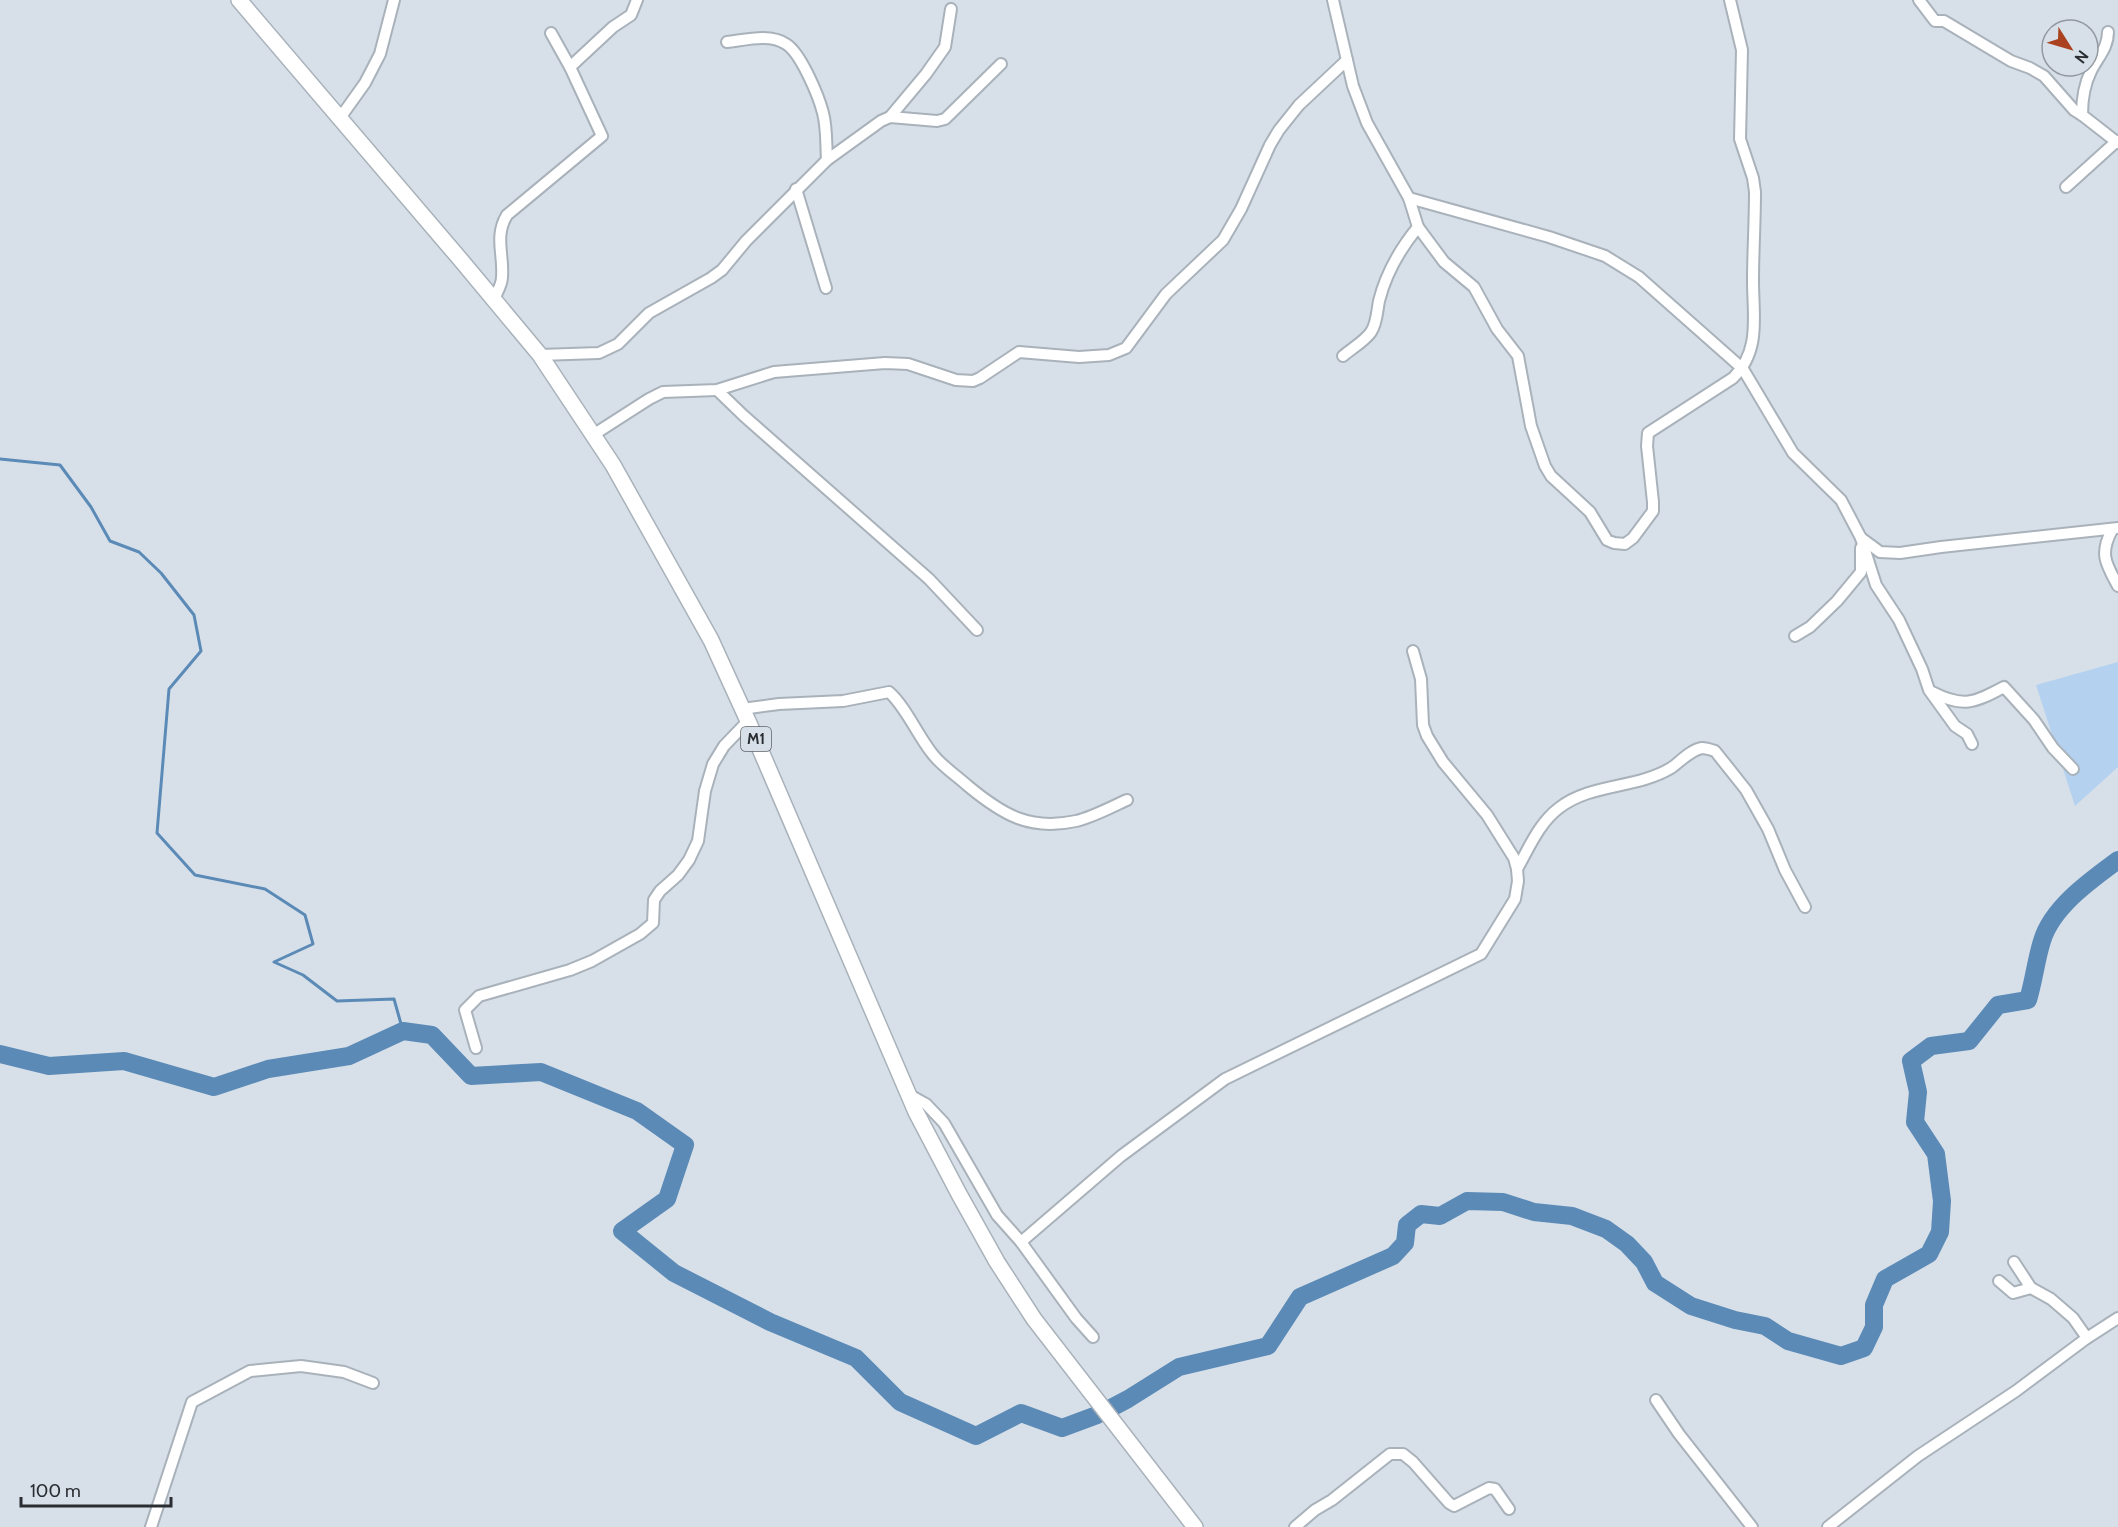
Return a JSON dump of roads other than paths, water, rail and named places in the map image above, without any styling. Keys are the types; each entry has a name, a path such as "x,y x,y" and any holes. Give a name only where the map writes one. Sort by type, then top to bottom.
{"highway":[{"name":"M1","path":"239,0 540,355 613,465 711,640 908,1094 958,1194 997,1262 1034,1319 1195,1527"}],"street":[{"path":"340,118 365,83 380,54 394,0"},
{"path":"570,67 613,27 631,15 637,0"},
{"path":"1333,0 1353,86 1367,123 1409,198 1418,227 1444,262 1474,287 1497,329 1518,356 1531,426 1545,466 1551,476 1590,512 1607,540 1624,544 1633,538 1653,511 1648,434 1743,369 1756,325 1753,284 1754,178 1740,139 1742,50 1730,0"},
{"path":"1919,0 1935,21 1944,21 2011,61 2044,76 2074,110 2117,142 2066,187"},
{"path":"540,355 599,353 618,344 649,313 722,270 746,241 826,160 890,117 926,74 945,46 951,9"},
{"path":"2082,115 2082,97 2090,73 2108,43 2108,32"},
{"path":"494,299 502,277 499,237 501,225 507,215 602,136 570,67 550,33"},
{"path":"727,42 759,38 778,41 787,44 798,57 823,113 826,160"},
{"path":"593,435 663,392 717,390 774,372 885,363 908,364 956,380 973,381 1018,352 1079,357 1109,355 1126,348 1166,294 1223,240 1241,209 1279,130 1299,105 1347,60"},
{"path":"890,117 936,121 945,119 1001,64"},
{"path":"796,189 826,288"},
{"path":"1409,198 1549,237 1605,256 1639,278 1743,369 1793,453 1841,500 1861,538 1876,585 1899,620 1922,669 1929,690 1955,726 1966,734 1972,744"},
{"path":"1343,356 1370,334 1389,271 1406,241 1418,227"},
{"path":"717,390 929,579 976,630"},
{"path":"1861,538 1880,552 1900,554 1941,547 2115,529"},
{"path":"2115,529 2107,539 2104,552 2106,564 2118,586"},
{"path":"1796,636 1810,627 1837,601 1861,572 1861,538"},
{"path":"1022,1242 1121,1156 1225,1079 1481,954 1515,899 1517,869 1514,858 1487,815 1443,762 1427,736 1423,725 1421,679 1413,651"},
{"path":"1929,690 1961,703 1979,700 2004,687 2073,769"},
{"path":"476,1048 465,1010 479,996 570,970 640,934 653,923 654,900 660,891 678,875 699,841 705,791 713,764 745,715 779,704 843,701 889,692 933,755 973,790 1008,815 1038,825 1077,821 1128,800"},
{"path":"1517,869 1542,826 1559,808 1583,795 1644,781 1671,768 1686,756 1702,748 1715,751 1746,790 1768,829 1785,870 1806,907"},
{"path":"908,1094 926,1104 944,1123 997,1215 1022,1242 1076,1318 1093,1337"},
{"path":"2014,1262 2031,1288 2050,1299 2073,1318 2087,1338"},
{"path":"1999,1281 2013,1293 2031,1288"},
{"path":"1828,1527 1918,1456 2016,1391 2118,1318"},
{"path":"151,1527 192,1402 250,1371 302,1366 344,1372 373,1383"},
{"path":"1656,1400 1679,1434 1752,1527"},
{"path":"1295,1527 1390,1454 1402,1454 1413,1462 1454,1506 1489,1488 1495,1489 1509,1509"}],"waterway":[{"path":"0,459 60,465 91,507 110,541 139,552 161,573 194,615 201,651 169,689 157,833 195,875 265,889 305,915 313,944 274,962 303,975 337,1001 394,999 403,1031"},
{"path":"1111,1408 1179,1367 1268,1346 1300,1297 1393,1256 1405,1243 1407,1225 1421,1214 1440,1216 1467,1201 1503,1202 1534,1212 1572,1216 1606,1229 1627,1244 1644,1262 1655,1283 1691,1306 1735,1320 1765,1326 1788,1341 1841,1356 1864,1348 1874,1327 1874,1305 1885,1279 1929,1254 1940,1232 1942,1201 1936,1154 1915,1122 1918,1092 1911,1061 1931,1046 1969,1041 1998,1005 2028,1000 2042,941 2054,917 2074,895 2118,860"},
{"path":"0,1054 49,1066 124,1061 214,1087 268,1069 349,1056 403,1031 432,1035 471,1076 541,1072 637,1111 685,1145 667,1199 622,1231 674,1273 770,1322 856,1358 900,1402 976,1436 1021,1413 1062,1428 1097,1415"}]}
